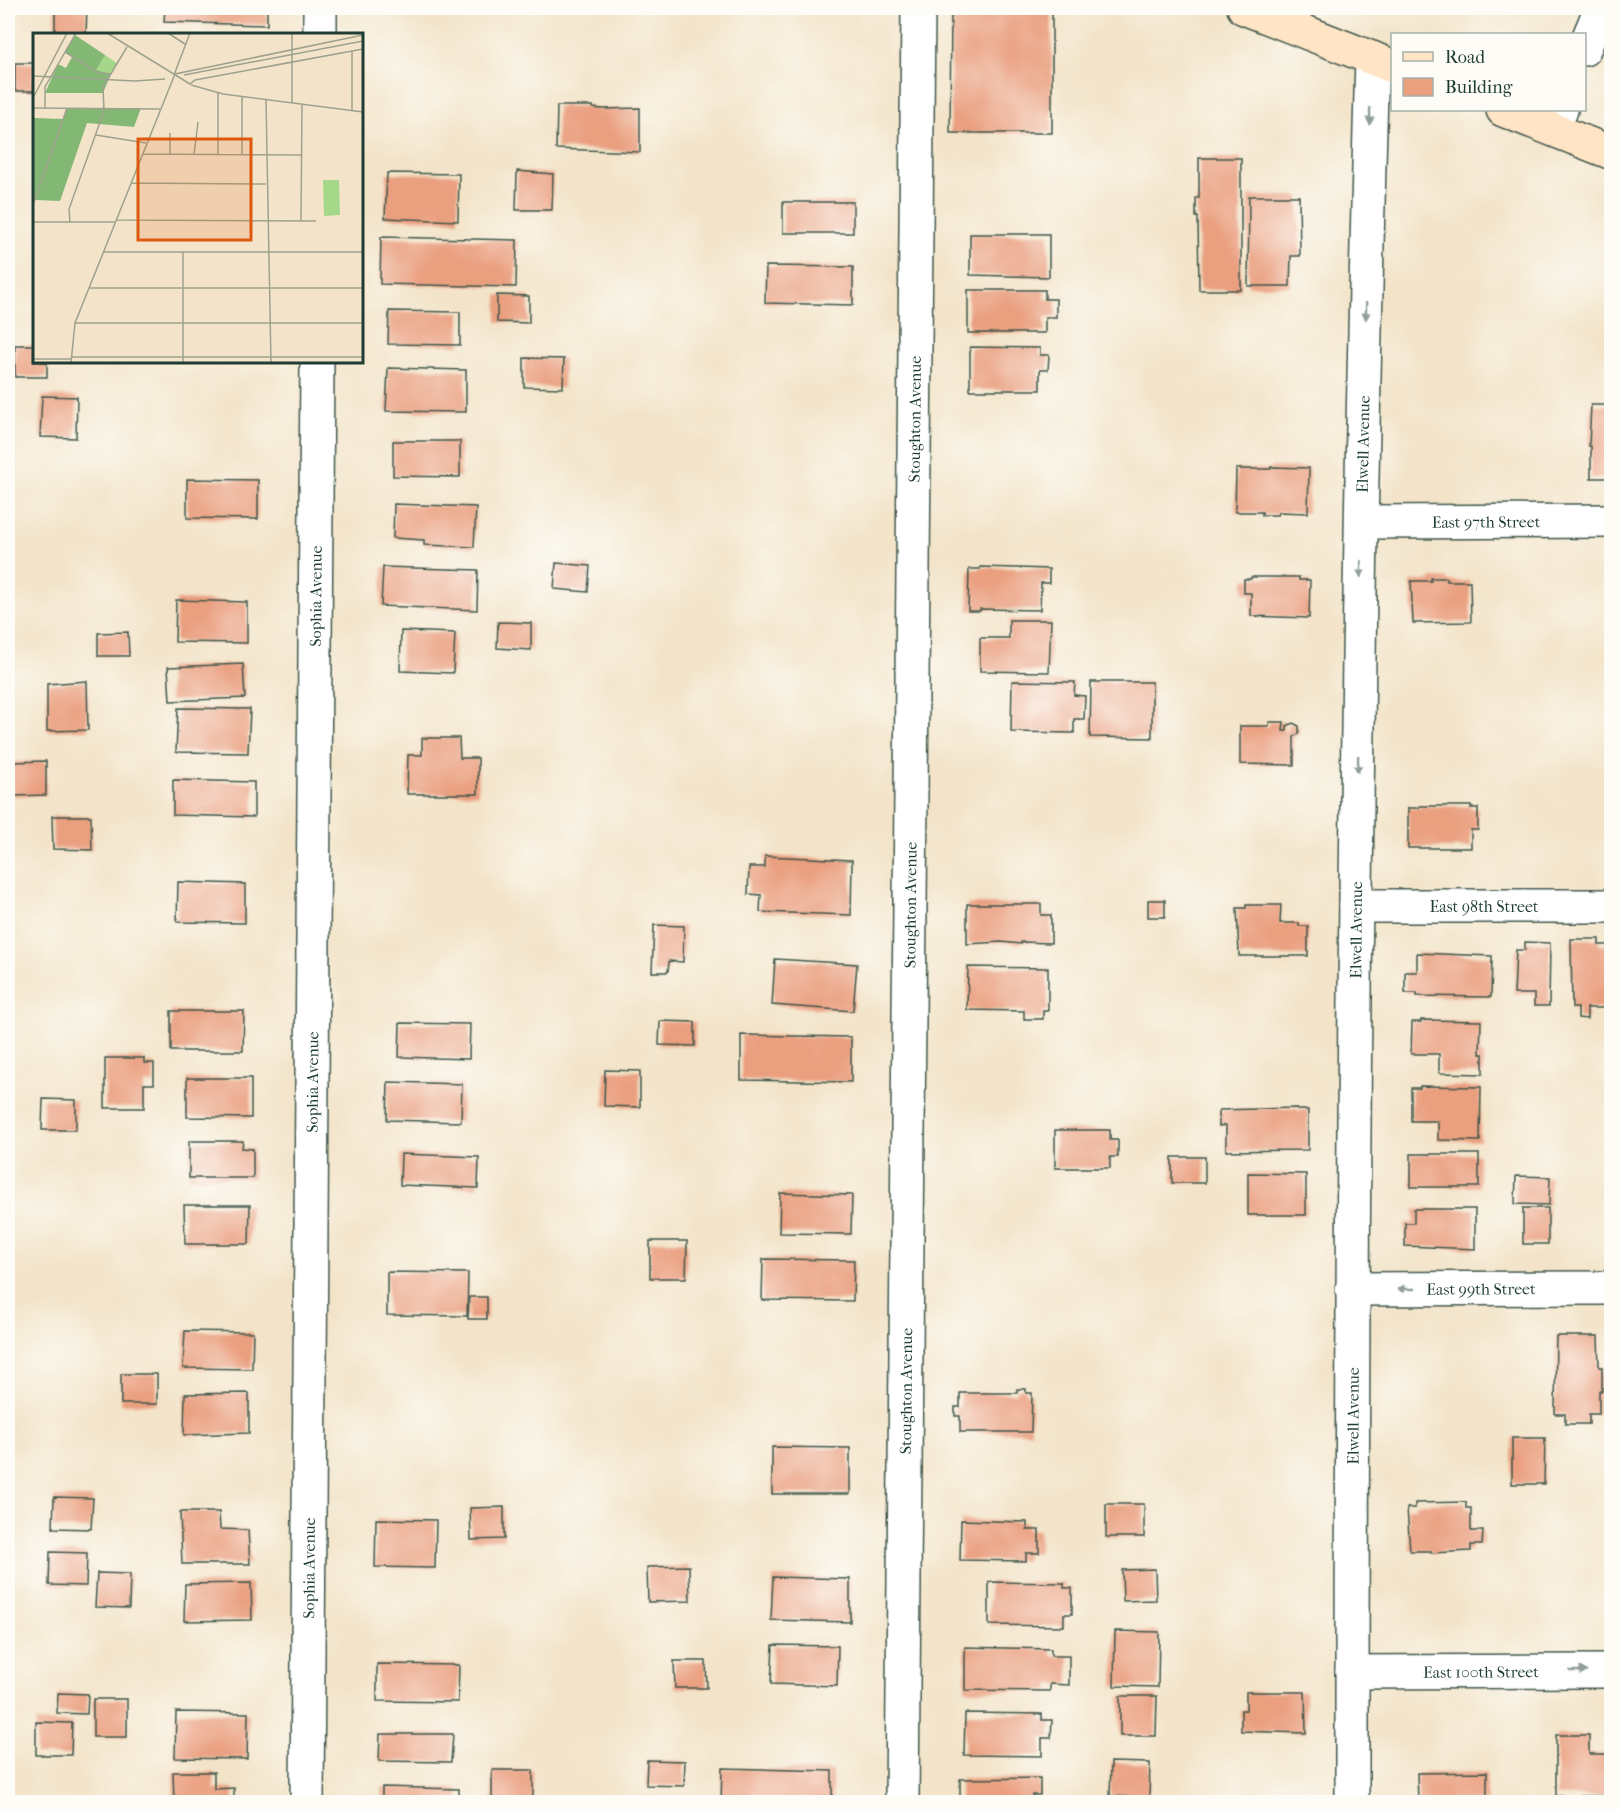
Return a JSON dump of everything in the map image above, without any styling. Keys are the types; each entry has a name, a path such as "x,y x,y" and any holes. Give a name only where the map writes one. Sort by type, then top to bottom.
{"main road":[{"path":"1244,8 1382,62"},
{"path":"1509,111 1557,119 1611,153"}],"street":[{"path":"320,8 320,33"},
{"name":"Stoughton Avenue","path":"902,1803 918,8"},
{"path":"1586,44 1601,8"},
{"name":"Elwell Avenue","path":"1352,1803 1352,1289 1362,522 1382,62"},
{"name":"Sophia Avenue","path":"307,1803 317,363"},
{"name":"East 97th Street","path":"1362,522 1611,521"},
{"name":"East 98th Street","path":"1356,906 1611,906"},
{"name":"East 99th Street","path":"1352,1289 1611,1288"},
{"name":"East 100th Street","path":"1352,1672 1611,1671"}],"building":[{"path":"55,8 87,8 86,33 55,33"},
{"path":"165,8 267,8 267,25 164,22"},
{"path":"951,8 1052,8 1052,133 950,133"},
{"path":"15,63 33,63 33,91 15,91"},
{"path":"557,106 593,106 593,108 603,109 640,108 640,152 556,149"},
{"path":"1199,158 1241,158 1241,290 1199,290 1196,198 1199,198"},
{"path":"517,171 553,174 552,210 516,210"},
{"path":"387,173 459,174 458,221 385,218"},
{"path":"1249,196 1299,196 1300,256 1291,256 1290,286 1248,286"},
{"path":"783,202 853,202 853,233 783,233"},
{"path":"970,234 1049,234 1049,277 970,275"},
{"path":"381,237 517,240 516,287 380,284"},
{"path":"766,266 853,267 853,305 765,303"},
{"path":"968,290 1045,290 1045,299 1056,299 1056,317 1045,317 1045,333 968,333"},
{"path":"497,295 529,296 529,323 497,322"},
{"path":"389,311 460,312 460,345 388,344"},
{"path":"15,345 33,345 33,363 47,363 47,377 15,377"},
{"path":"970,347 1040,348 1040,355 1049,355 1048,370 1040,370 1040,390 970,390"},
{"path":"524,358 564,359 563,388 524,387"},
{"path":"388,368 466,370 466,412 386,411"},
{"path":"42,396 77,397 76,438 40,437"},
{"path":"1608,401 1612,401 1612,478 1591,478 1591,446 1589,446 1591,405 1608,405"},
{"path":"393,441 460,441 460,477 393,476"},
{"path":"1271,467 1309,468 1308,513 1278,512 1278,515 1262,515 1262,512 1235,512 1236,469 1271,469"},
{"path":"187,479 258,480 258,519 187,518"},
{"path":"394,504 476,507 474,547 424,545 424,540 393,538"},
{"path":"556,563 590,566 588,592 554,589"},
{"path":"383,567 478,570 477,610 381,606"},
{"path":"980,567 1049,569 1049,583 1041,583 1040,610 980,609 980,611 968,611 969,569 980,569"},
{"path":"1251,577 1299,577 1299,580 1310,580 1309,618 1251,616 1251,593 1244,593 1244,579 1251,579"},
{"path":"1431,578 1470,581 1471,622 1413,623 1411,581 1431,581"},
{"path":"176,600 247,602 247,643 175,642"},
{"path":"1009,620 1051,620 1049,672 980,671 980,638 1009,638"},
{"path":"498,622 531,623 531,650 497,648"},
{"path":"401,631 455,633 453,673 400,671"},
{"path":"128,632 129,656 98,656 98,633"},
{"path":"243,664 245,698 170,701 168,667"},
{"path":"87,681 88,730 47,731 47,684"},
{"path":"1012,681 1075,682 1074,695 1085,696 1084,719 1074,719 1074,733 1011,732"},
{"path":"1091,682 1152,682 1152,738 1090,737"},
{"path":"178,708 250,709 248,753 176,752"},
{"path":"1269,722 1284,722 1283,731 1287,731 1287,726 1293,723 1299,726 1299,733 1294,737 1294,765 1240,764 1240,726 1269,726"},
{"path":"422,738 459,738 460,758 478,758 478,794 407,794 408,755 422,755"},
{"path":"46,761 46,795 13,796 12,762"},
{"path":"173,780 254,782 254,817 173,815"},
{"path":"1419,806 1478,808 1478,830 1471,830 1471,848 1408,848 1408,808 1419,808"},
{"path":"52,816 91,816 92,850 53,849"},
{"path":"765,856 852,860 851,915 760,912 761,895 748,894 749,867 765,867"},
{"path":"178,882 245,884 245,923 177,922"},
{"path":"1148,900 1165,900 1165,917 1148,917"},
{"path":"967,904 1041,904 1041,915 1051,915 1051,943 967,944"},
{"path":"1246,905 1281,905 1280,923 1299,923 1299,926 1308,926 1308,956 1239,956 1237,908 1246,908"},
{"path":"654,925 684,926 683,962 669,961 668,972 652,972"},
{"path":"1571,939 1599,939 1599,945 1612,945 1612,1008 1587,1008 1587,1019 1578,1018 1578,1008 1572,1008"},
{"path":"1525,942 1550,943 1549,1006 1534,1006 1534,994 1514,994 1516,950 1525,950"},
{"path":"1417,953 1492,956 1491,997 1417,996 1417,993 1405,993 1405,972 1417,972"},
{"path":"775,959 857,964 853,1011 772,1005"},
{"path":"968,967 1048,968 1048,1011 1043,1011 1043,1019 1024,1019 1024,1011 967,1010"},
{"path":"171,1011 244,1011 243,1051 171,1051"},
{"path":"1421,1020 1481,1021 1480,1054 1483,1054 1483,1074 1439,1073 1439,1054 1411,1054 1412,1022 1421,1022"},
{"path":"660,1021 695,1022 695,1046 659,1045"},
{"path":"400,1023 470,1024 469,1059 399,1057"},
{"path":"741,1035 851,1037 851,1082 741,1080"},
{"path":"105,1058 144,1058 144,1063 154,1063 154,1084 144,1084 144,1108 105,1108"},
{"path":"605,1070 640,1071 640,1107 604,1106"},
{"path":"187,1078 251,1078 251,1118 187,1117"},
{"path":"388,1082 462,1084 461,1122 387,1120"},
{"path":"1420,1086 1481,1087 1480,1141 1438,1140 1438,1121 1411,1121 1411,1088 1420,1088"},
{"path":"43,1099 76,1100 76,1130 42,1130"},
{"path":"1297,1108 1297,1110 1308,1110 1308,1150 1226,1151 1226,1125 1219,1126 1219,1110"},
{"path":"1055,1130 1110,1130 1110,1140 1118,1140 1118,1157 1110,1157 1110,1168 1055,1168"},
{"path":"189,1141 243,1141 242,1148 253,1149 253,1178 189,1178"},
{"path":"401,1154 479,1157 478,1188 400,1185"},
{"path":"1411,1154 1479,1154 1479,1187 1411,1187"},
{"path":"1172,1157 1205,1157 1205,1183 1172,1183"},
{"path":"1248,1173 1306,1174 1306,1215 1248,1215"},
{"path":"1516,1176 1550,1177 1549,1205 1515,1204"},
{"path":"780,1193 852,1195 851,1234 779,1233"},
{"path":"184,1205 250,1205 249,1244 185,1244"},
{"path":"1523,1208 1548,1208 1548,1244 1523,1244"},
{"path":"1414,1209 1475,1209 1475,1249 1405,1246 1405,1223 1414,1223"},
{"path":"650,1241 687,1241 686,1278 650,1278"},
{"path":"763,1259 854,1260 853,1301 762,1300"},
{"path":"387,1272 468,1273 467,1316 387,1315"},
{"path":"469,1297 487,1297 487,1319 468,1319"},
{"path":"185,1331 253,1332 252,1369 183,1368"},
{"path":"1556,1336 1598,1336 1602,1391 1599,1391 1599,1414 1589,1414 1589,1424 1565,1424 1565,1414 1555,1414"},
{"path":"121,1374 157,1374 157,1404 121,1404"},
{"path":"1017,1389 1026,1389 1026,1393 1032,1393 1031,1432 960,1432 960,1416 955,1416 955,1407 960,1407 960,1393 1017,1393"},
{"path":"249,1393 249,1433 184,1435 185,1394"},
{"path":"1512,1438 1545,1438 1544,1484 1512,1484"},
{"path":"772,1447 850,1448 850,1494 772,1494"},
{"path":"54,1497 93,1498 91,1529 53,1528"},
{"path":"1466,1502 1466,1508 1471,1508 1471,1531 1483,1531 1482,1545 1471,1545 1471,1551 1431,1553 1431,1551 1410,1551 1407,1508 1415,1508 1415,1503"},
{"path":"1106,1504 1144,1504 1144,1537 1106,1537"},
{"path":"504,1507 504,1539 471,1540 470,1508"},
{"path":"180,1512 219,1512 220,1529 248,1530 250,1564 182,1564"},
{"path":"376,1519 436,1520 435,1568 375,1567"},
{"path":"961,1520 1027,1522 1027,1530 1039,1530 1039,1553 1026,1553 1026,1561 960,1560"},
{"path":"50,1552 87,1553 86,1586 49,1585"},
{"path":"689,1566 690,1601 648,1602 647,1567"},
{"path":"1155,1569 1156,1600 1123,1601 1122,1570"},
{"path":"97,1573 130,1574 129,1608 95,1607"},
{"path":"773,1577 850,1579 850,1622 771,1620"},
{"path":"989,1582 1064,1583 1064,1588 1072,1588 1072,1614 1064,1614 1064,1626 989,1625"},
{"path":"251,1583 252,1620 184,1621 185,1584"},
{"path":"1115,1631 1159,1632 1158,1687 1114,1686"},
{"path":"773,1645 838,1646 837,1686 771,1684"},
{"path":"965,1647 1051,1649 1051,1656 1069,1656 1069,1685 1050,1684 1050,1691 965,1690"},
{"path":"674,1661 706,1661 707,1688 675,1688"},
{"path":"377,1664 459,1665 458,1702 377,1701"},
{"path":"1246,1692 1305,1692 1306,1733 1241,1731 1241,1710 1246,1710"},
{"path":"58,1693 88,1694 87,1714 57,1713"},
{"path":"1120,1696 1157,1696 1156,1736 1120,1736"},
{"path":"93,1699 127,1699 127,1737 93,1737"},
{"path":"176,1712 248,1713 247,1759 175,1758"},
{"path":"965,1713 1042,1714 1042,1720 1052,1720 1051,1738 1042,1738 1042,1756 964,1755"},
{"path":"36,1722 72,1723 71,1755 36,1755"},
{"path":"380,1734 453,1734 451,1762 379,1761"},
{"path":"1556,1735 1589,1735 1589,1754 1608,1754 1609,1796 1556,1796"},
{"path":"647,1760 685,1761 684,1786 646,1785"},
{"path":"1111,1762 1150,1763 1149,1798 1110,1796"},
{"path":"722,1768 832,1771 832,1802 721,1802"},
{"path":"492,1770 533,1770 533,1802 492,1802"},
{"path":"173,1772 214,1772 214,1789 234,1788 234,1802 174,1802"},
{"path":"1487,1772 1487,1802 1418,1802 1417,1773"},
{"path":"1040,1778 1040,1795 1032,1795 1032,1802 960,1802 960,1779"},
{"path":"382,1787 459,1789 459,1802 382,1802"}]}
